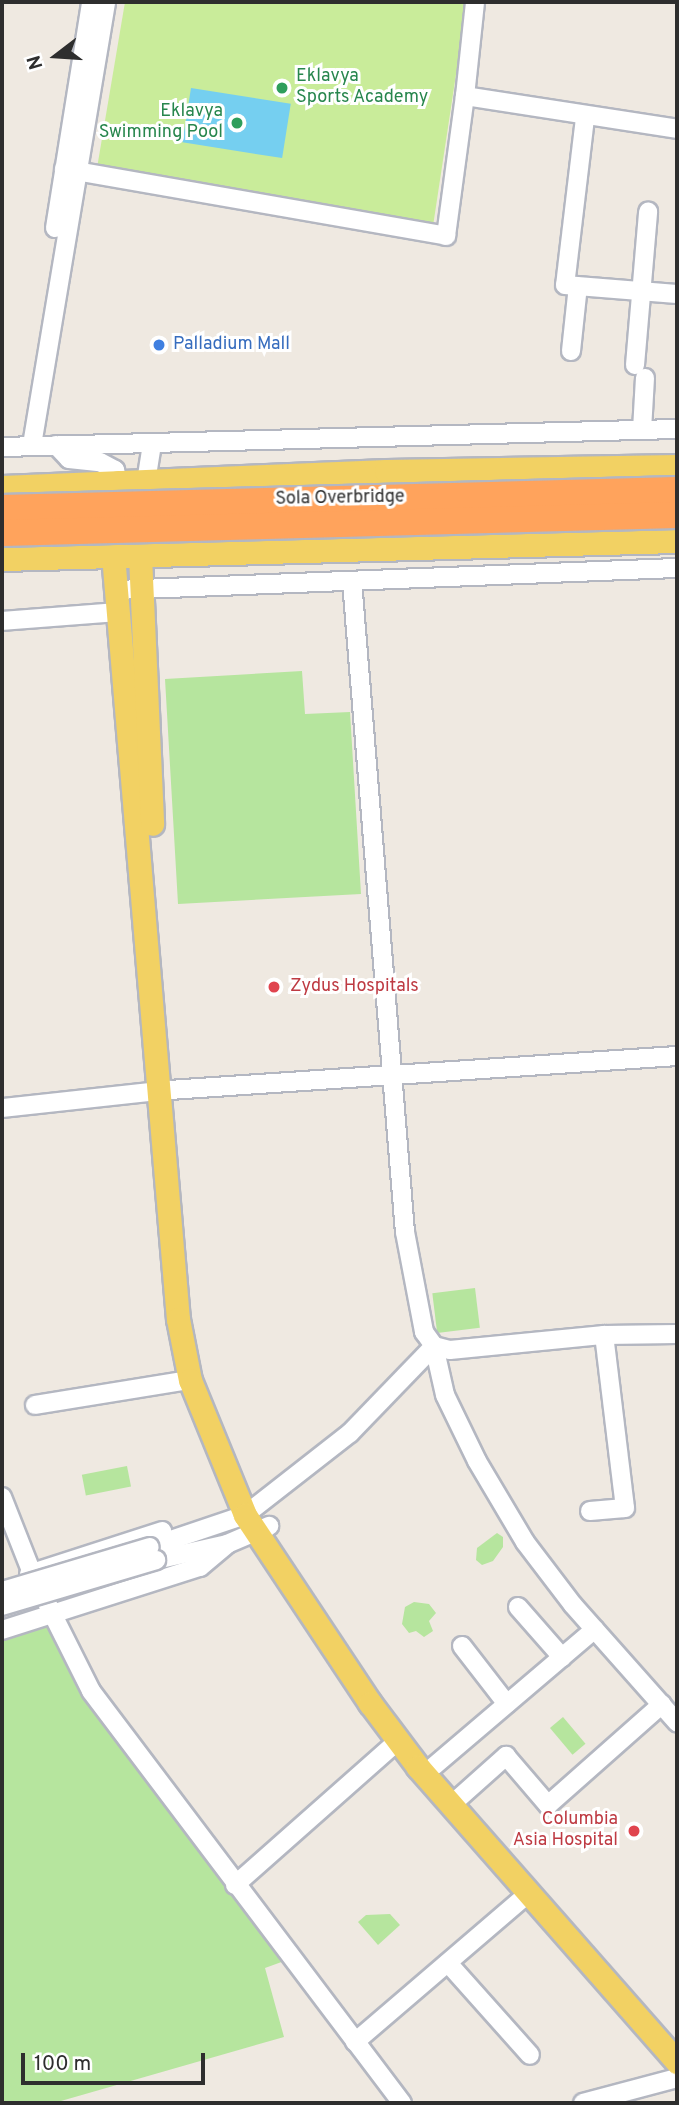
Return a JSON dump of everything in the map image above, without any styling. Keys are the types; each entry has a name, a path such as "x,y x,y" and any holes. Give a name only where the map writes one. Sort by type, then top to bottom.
{"highway":[{"name":"Sola Overbridge","path":"2,508 677,489"},
{"name":"Sola Overbridge","path":"2,533 677,515"}],"main road":[{"path":"2,487 386,471 677,466"},
{"path":"118,482 113,555 163,1090 189,1317 200,1371 251,1520 434,1766 677,2044"},
{"path":"146,482 140,556 145,589 163,1090 177,1319 190,1380 251,1520 398,1741 677,2062"},
{"path":"2,559 677,541"}],"street":[{"path":"26,445 70,170 91,2"},
{"path":"70,170 106,2"},
{"path":"70,170 446,236 475,2"},
{"path":"465,96 585,118 677,129"},
{"path":"585,118 565,285 677,294"},
{"path":"642,430 640,291 648,212"},
{"path":"571,351 578,286"},
{"path":"2,447 677,429"},
{"path":"146,482 152,443"},
{"path":"56,445 69,459 100,462 115,470 118,482"},
{"path":"2,621 118,601 145,589 677,568"},
{"path":"352,581 405,1232 424,1332 434,1346 445,1395 477,1461 525,1542 595,1629 677,1721"},
{"path":"2,1108 163,1090 394,1077 677,1056"},
{"path":"434,1346 450,1350 604,1335 677,1334"},
{"path":"590,1511 625,1508 604,1335"},
{"path":"2,1630 200,1567 350,1433 434,1346"},
{"path":"36,1405 190,1380"},
{"path":"3,1502 32,1573 90,1691 402,2103"},
{"path":"2,1583 202,1518 251,1520"},
{"path":"2,1606 251,1520"},
{"path":"2,1591 153,1554 227,1544"},
{"path":"518,1607 562,1657"},
{"path":"434,1766 595,1629"},
{"path":"462,1646 507,1704"},
{"path":"460,1797 506,1756 548,1805 662,1704"},
{"path":"235,1885 398,1741"},
{"path":"355,2042 529,1894"},
{"path":"448,1962 530,2056"},
{"path":"583,2103 677,2078"}],"green space":[{"name":"Eklavya Sports Academy","path":"125,2 467,2 433,226 96,174"},
{"path":"302,671 305,714 350,712 361,894 178,904 165,679"},
{"path":"475,1288 480,1328 437,1333 432,1293"},
{"path":"127,1466 131,1487 86,1495 82,1475"},
{"path":"497,1533 503,1537 503,1547 493,1561 482,1565 476,1560 477,1548"},
{"path":"414,1602 429,1604 436,1613 429,1621 433,1631 424,1637 416,1631 409,1633 402,1624 405,1607"},
{"path":"52,1621 287,1960 265,1968 284,2037 54,2103 2,2103 2,1636"},
{"path":"563,1717 585,1744 572,1755 550,1728"},
{"path":"390,1914 400,1925 378,1945 358,1922 366,1915"}],"water":[{"name":"Eklavya Swimming Pool","path":"191,88 291,104 282,158 182,142"}],"place":[{"name":"Eklavya Sports Academy","path":"282,88"},
{"name":"Eklavya Swimming Pool","path":"237,123"},
{"name":"Palladium Mall","path":"159,345"},
{"name":"Zydus Hospitals","path":"274,987"},
{"name":"Columbia Asia Hospital","path":"634,1831"}]}
